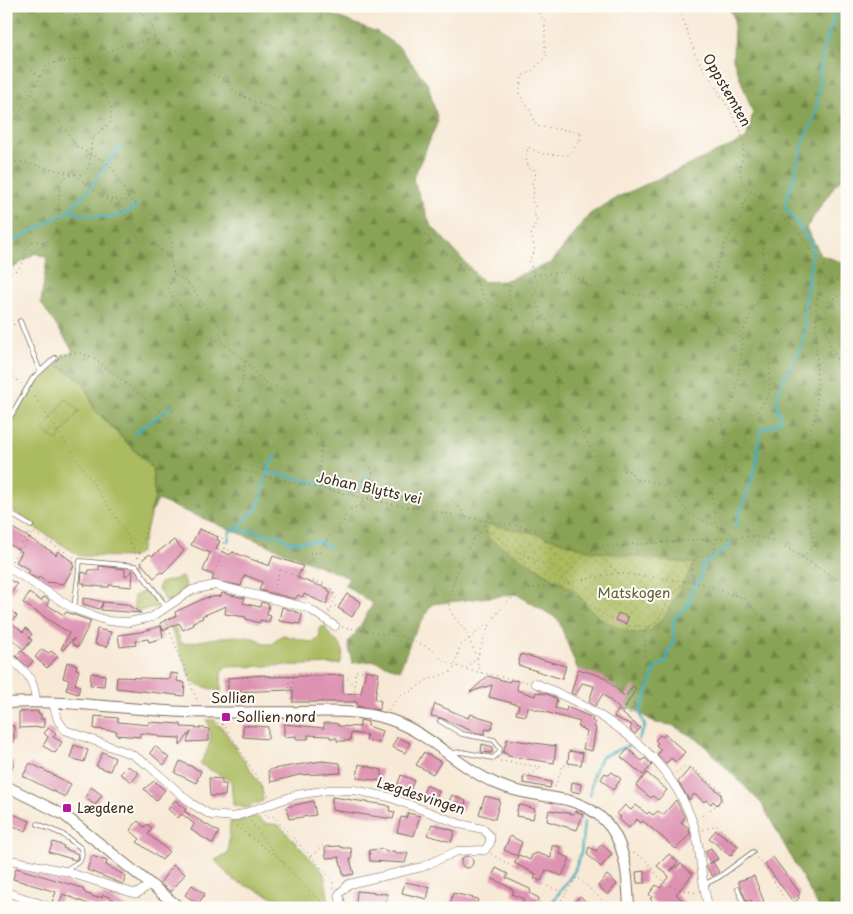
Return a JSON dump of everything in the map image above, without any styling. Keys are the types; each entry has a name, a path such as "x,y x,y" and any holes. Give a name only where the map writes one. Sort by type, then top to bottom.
{"street":[{"path":"8,567 74,610 94,618 119,622 141,620 165,609 192,590 215,585 308,608 335,626"},
{"path":"6,654 31,678 35,688 36,702"},
{"path":"535,683 580,702 601,714 646,752 667,774 681,797 696,833 704,889 709,908"},
{"name":"Sollien","path":"6,703 36,702 191,712 354,713 385,719 412,729 487,779 520,792 578,804 596,814 612,829 625,856 630,908"},
{"name":"Lægdesvingen","path":"53,703 59,724 68,732 105,743 131,754 148,764 198,809 211,815 229,818 248,814 301,794 329,790 354,790 401,800 460,824 468,824 486,830 491,840 485,850"},
{"path":"6,786 64,815 180,908"},
{"path":"342,908 339,894 349,884 422,867 461,850 485,850"},
{"path":"6,859 64,871 133,893 138,893 149,885"},
{"path":"6,892 53,908"}],"lane":[{"path":"20,321 40,371"},
{"path":"6,424 27,388 40,371 55,358"},
{"path":"6,511 31,526"},
{"path":"74,610 80,561 136,566 165,609"},
{"path":"440,721 462,734 497,742 500,752 493,758 462,752 450,754"},
{"path":"38,824 62,834 80,848 82,854 80,861 64,871"},
{"path":"704,889 753,852"},
{"path":"738,889 745,908"}],"path":[{"path":"6,162 32,164 83,175 87,171 92,138 108,126 112,115 104,90 86,59 83,27 72,6"},
{"path":"135,6 154,29 154,39 157,43 181,52 206,71 225,80 236,93 279,113 296,128 304,142 321,162 346,176 376,204 404,219 427,236 438,249 470,270 487,302 514,312 534,332 546,348 552,363 558,399 569,411 598,460 608,469 628,470 631,471 634,480 639,479 652,482 674,494 678,503 689,514 716,524 734,536 752,536 776,541 826,574 837,578 847,575"},
{"path":"532,6 545,22 545,51 547,55 531,72 522,76 519,94 530,110 536,126 581,132 580,140 568,155 542,154 528,147 527,165 529,169 534,169 536,176 532,182 534,192 531,200 535,206 534,213 537,221 531,233 535,252 529,260 538,286 533,296 542,315 563,341 546,348"},
{"name":"Oppstemten","path":"678,6 696,56 730,110 741,132 744,148 740,176 750,193"},
{"path":"6,137 45,68 52,63 86,59 107,54 123,45 154,39"},
{"path":"6,55 20,60 41,77"},
{"path":"32,94 43,111 61,123 77,147 106,162 114,170 130,201"},
{"path":"74,174 119,209 150,242 170,257"},
{"path":"6,275 20,269 24,264 29,244 33,240 46,242 53,237 59,212 59,186 65,178 74,174"},
{"path":"705,317 712,293 717,263 726,242 742,216 743,205 750,193 762,198 796,228 825,267 820,277 817,298 818,394 816,413 809,434 812,468 807,511 814,545 802,558"},
{"path":"104,198 139,204 164,226 171,237 173,250 170,257 174,274 168,288 170,294 186,309 189,325 222,342 245,361 259,377 270,385 282,388 297,403 310,428 322,440 318,484 321,488"},
{"path":"724,475 725,437 720,419 735,397 745,326 759,298 764,238 774,210"},
{"path":"533,275 563,272 572,274 586,285 684,307 743,339"},
{"path":"174,274 190,285 210,312 212,319 221,329 220,336 222,342"},
{"path":"820,277 847,283"},
{"path":"511,284 509,298 514,312"},
{"path":"847,291 829,300 825,314 827,338 838,366 843,387 846,434 840,490 847,550"},
{"path":"716,524 711,490 739,457 756,414 770,392 770,351 773,341 817,298"},
{"path":"6,311 14,325 20,321"},
{"path":"816,318 825,314"},
{"path":"534,332 536,321 542,315"},
{"name":"Johan Blytts vei","path":"55,358 73,352 94,358 215,455 227,463 256,474 362,497 556,533 586,544 611,548 716,540 734,536"},
{"path":"245,361 242,384 238,395 245,422 241,430 241,441 244,446 261,456 256,474"},
{"path":"6,370 36,396 125,531 138,558 148,524"},
{"path":"364,461 373,471 371,492 368,498"},
{"path":"310,553 320,553 321,547 343,522 347,511 363,504 362,497"},
{"path":"451,500 461,509 465,517"},
{"path":"484,520 485,529"},
{"path":"8,567 31,526"},
{"path":"199,528 222,538 224,548 212,577"},
{"path":"485,529 526,556 553,567 586,602 609,618 626,626 666,627"},
{"path":"482,673 478,668 477,658 466,629 450,610 450,596 464,556 472,541 485,529"},
{"path":"8,567 32,532 80,561"},
{"path":"621,730 636,700 642,680 646,643 643,638 648,627 658,622 666,603 691,572 693,561 698,557 714,552 716,540"},
{"path":"586,544 618,574"},
{"path":"224,548 246,557 248,552"},
{"path":"260,555 258,560 280,570 305,580 305,574"},
{"path":"269,564 271,560"},
{"path":"271,594 280,570"},
{"path":"292,574 294,570"},
{"path":"385,719 389,706 400,695 408,693 427,680 453,671 460,646 491,621 516,596 530,589 569,583 594,575 618,574 700,583 745,599 784,640 824,699 838,707 847,706"},
{"path":"313,581 325,584"},
{"path":"318,581 332,589 336,598 326,614 324,612"},
{"path":"328,615 333,606 339,606 344,597"},
{"path":"165,609 198,704"},
{"path":"466,668 477,658 491,621"},
{"path":"335,626 404,637 432,650 444,661 455,665 482,673 535,683"},
{"path":"354,713 355,671 364,671"},
{"path":"292,712 292,675 342,674 355,686"},
{"path":"260,676 289,676 289,692 292,694"},
{"path":"226,706 226,678 252,677"},
{"path":"217,720 218,724 224,725 273,803"},
{"path":"493,758 541,767 532,775 524,775 520,792"},
{"path":"556,785 563,765 570,766"},
{"path":"682,767 692,767 721,791 722,801 719,806 701,817"},
{"path":"264,812 266,817 273,816 332,880 334,890"},
{"path":"248,814 257,830 306,888 323,904 331,908"},
{"path":"229,818 287,864"},
{"path":"696,833 716,826 739,845 731,857"},
{"path":"311,857 315,851 323,846"},
{"path":"485,850 542,884 566,893"},
{"path":"625,856 634,853 644,858 663,880 671,886 704,889"},
{"path":"758,858 766,867 784,898"},
{"path":"555,908 577,877 611,908"},
{"path":"132,898 132,908"},
{"path":"6,904 19,908"}],"green space":[{"path":"6,6 308,6 377,32 400,48 428,84 438,121 413,179 430,224 483,282 504,281 551,263 590,214 618,197 746,139 753,113 733,59 734,18 728,6 847,6 847,174 835,185 806,228 821,255 847,264 847,908 819,908 762,804 700,741 672,725 656,723 619,701 577,668 558,619 516,594 432,604 412,637 400,670 375,661 352,663 348,642 356,633 373,604 345,585 349,578 158,500 149,517 155,498 152,468 95,410 83,381 57,365 61,356 72,352 72,349 41,303 47,258 35,253 6,273"},
{"path":"57,365 83,381 95,410 152,468 155,498 140,552 133,557 80,556 34,527 35,525 6,506 6,431 32,389"},
{"path":"66,398 79,411 57,441 43,430"},
{"name":"Matskogen","path":"485,524 534,533 591,551 694,564 665,616 652,630 636,633 619,629 598,617 573,590 489,539"},
{"path":"182,577 185,582 186,592 167,603 158,589 160,583"},
{"path":"149,589 160,600 157,607 134,612 134,596"},
{"path":"174,625 182,644 237,636 257,639 265,644 273,644 279,637 284,635 313,643 320,636 320,628 325,626 341,647 343,651 342,657 340,664 225,667 221,672 221,692 193,683 170,627"},
{"path":"206,720 215,720 216,725 221,726 262,787 263,801 246,808 233,805 231,781 200,764 211,737"},
{"path":"257,816 264,823 279,825 324,873 330,908 298,908 233,880 215,860 228,854 230,822"}],"building":[{"path":"6,524 56,555 58,551 73,562 74,566 64,584 46,582 39,577 38,579 28,574 30,570 16,562 22,552 6,542"},
{"path":"199,529 218,537 217,540 220,541 216,549 230,555 232,552 269,566 273,556 303,566 297,578 329,589 328,591 331,592 326,604 304,594 303,597 298,595 295,599 259,590 262,582 245,575 241,586 212,580 214,575 203,571 210,553 191,545"},
{"path":"174,540 184,551 163,573 161,572 154,578 141,563 144,558 150,554 152,556"},
{"path":"99,566 125,569 125,577 133,570 132,587 109,585 109,587 103,587 81,583 82,572 88,574 89,570 99,570"},
{"path":"6,578 17,584 11,594 6,591"},
{"path":"29,593 41,601 44,597 49,600 47,605 64,615 66,612 91,621 78,647 72,644 74,638 63,650 61,649 69,633 23,603"},
{"path":"222,593 245,598 243,603 260,607 261,602 269,604 267,615 271,616 269,622 260,620 260,623 246,619 246,617 225,614 226,606 202,616 203,618 193,622 194,625 183,630 179,623 163,630 160,623 176,616 175,612 205,598 221,596"},
{"path":"347,594 361,602 352,617 338,608"},
{"path":"83,598 103,602 99,609 83,604"},
{"path":"103,602 126,604 141,613 101,610"},
{"path":"6,606 17,616 11,622 23,632 26,628 32,634 29,638 32,640 24,650 6,634"},
{"path":"282,607 302,614 300,624 279,621"},
{"path":"618,613 628,617 626,624 615,620"},
{"path":"161,626 163,638 149,642 148,639 135,641 136,645 120,647 118,635 141,632"},
{"path":"97,629 111,632 107,647 95,644"},
{"path":"42,649 49,653 51,651 58,656 47,668 35,657"},
{"path":"21,650 33,661 28,667 16,656"},
{"path":"521,654 566,666 562,679 518,665"},
{"path":"67,662 77,665 76,669 79,670 75,684 80,686 78,694 66,690 69,680 63,678"},
{"path":"578,669 604,677 625,697 633,686 636,688 623,712 603,694 595,706 589,702 594,686 582,683 576,695 571,693"},
{"path":"366,670 379,673 375,699 381,701 379,710 357,706 357,702 293,702 293,690 228,692 228,678 263,675 272,677 343,675 343,694 361,693"},
{"path":"91,673 105,675 104,686 90,685"},
{"path":"170,673 178,674 177,681 185,683 184,696 116,688 117,677 170,679"},
{"path":"488,676 509,682 510,680 518,681 517,690 535,696 536,692 547,694 557,699 555,708 566,711 567,707 593,718 592,721 595,723 594,727 596,728 592,751 583,749 587,731 578,727 580,722 528,707 526,716 516,714 519,705 489,697 492,685 470,692"},
{"path":"435,704 468,718 470,714 494,721 491,730 486,729 484,734 477,733 441,718 431,716"},
{"path":"618,710 640,728 635,734 630,729 632,725 614,717"},
{"path":"38,711 38,714 41,714 41,719 44,719 44,727 19,728 19,712"},
{"path":"95,716 118,718 118,722 149,725 149,722 181,724 181,727 209,729 209,741 187,742 191,732 180,745 180,738 158,737 158,735 140,733 140,737 116,735 117,731 94,729"},
{"path":"360,720 368,722 368,726 382,731 379,743 366,740 367,735 351,733 350,741 337,741 337,738 330,738 330,736 308,735 308,739 296,739 296,736 284,737 284,724 324,728 324,723 332,723 338,724 338,726 360,727"},
{"path":"243,725 268,727 268,739 243,737"},
{"path":"6,726 14,726 14,742 6,742"},
{"path":"49,728 56,733 53,737 62,742 55,753 43,746 48,737 44,733"},
{"path":"665,734 685,752 676,762 671,758 666,764 657,754 661,750 656,745 658,743 655,740 660,735 663,737"},
{"path":"397,737 410,743 405,753 392,747"},
{"path":"507,739 556,746 554,763 508,756 508,754 503,753"},
{"path":"482,744 493,747 492,753 481,752"},
{"path":"74,745 88,750 84,762 70,758"},
{"path":"155,746 169,758 164,765 150,753"},
{"path":"628,749 642,761 645,758 652,765 643,775 621,757"},
{"path":"569,751 583,753 581,765 568,763"},
{"path":"103,752 115,758 110,771 96,766"},
{"path":"424,752 441,762 433,774 416,765"},
{"path":"6,759 14,762 8,780 6,779"},
{"path":"180,761 201,771 196,783 175,773"},
{"path":"322,761 340,763 341,773 299,775 271,782 268,771 272,769"},
{"path":"30,763 71,784 65,797 23,776"},
{"path":"359,764 382,770 381,781 357,778"},
{"path":"128,766 139,773 132,782 120,774"},
{"path":"690,768 721,794 721,799 717,805 713,801 711,804 706,800 704,802 694,794 689,800 678,782"},
{"path":"612,772 621,779 613,790 601,779 605,773 609,775"},
{"path":"647,773 667,790 658,800 653,796 651,798 636,786"},
{"path":"401,775 414,780 410,791 397,786"},
{"path":"524,776 551,782 550,788 523,783"},
{"path":"209,778 222,779 222,784 226,784 225,796 210,796"},
{"path":"154,781 165,790 156,801 144,789"},
{"path":"572,782 581,784 580,793 571,791"},
{"path":"426,785 439,791 435,801 422,796"},
{"path":"91,787 102,795 95,805 85,798"},
{"path":"452,795 466,801 462,812 447,806"},
{"path":"485,796 500,800 495,819 479,814"},
{"path":"332,797 386,805 390,807 389,811 395,812 393,819 332,810"},
{"path":"175,800 186,809 184,811 219,832 213,844 191,830 194,824 182,814 178,818 168,809"},
{"path":"676,800 685,818 681,822 689,828 690,834 676,849 643,821 641,823 637,819 629,828 619,819 621,817 617,814 625,805 631,810 636,805 647,814 649,812 653,815 658,811 663,815"},
{"path":"313,801 316,815 289,819 286,807"},
{"path":"521,805 535,809 533,819 516,816 518,806"},
{"path":"549,810 574,814 575,811 583,814 577,830 547,821"},
{"path":"408,813 420,816 414,836 397,832 401,817 406,818"},
{"path":"13,814 30,821 26,831 8,824"},
{"path":"138,821 144,827 148,824 152,829 148,834 169,851 162,860 137,842 140,839 130,830"},
{"path":"432,824 455,831 451,842 427,835"},
{"path":"716,830 738,846 730,856 709,838"},
{"path":"510,836 522,842 517,856 504,850"},
{"path":"53,842 78,854 77,859 49,852"},
{"path":"602,844 612,854 601,867 587,854 589,847 596,851"},
{"path":"339,846 351,848 352,859 350,859 354,874 344,876 339,857 326,858 325,847"},
{"path":"552,846 560,846 560,854 570,858 562,876 546,870 541,881 534,878 536,874 514,863 519,855 530,860 532,855 537,853 551,858"},
{"path":"711,848 718,859 710,863 705,851"},
{"path":"383,849 386,852 408,853 405,863 370,861 369,850"},
{"path":"669,854 678,862 670,871 681,864 693,874 676,894 690,908 660,908 650,899 652,897 649,894 656,885 660,888 669,876 657,866"},
{"path":"92,856 107,861 106,865 126,876 123,884 87,870"},
{"path":"465,856 469,856 473,862 469,868 465,868 461,864 461,860"},
{"path":"773,857 800,893 799,898 794,903 765,864"},
{"path":"713,862 719,872 712,876 707,868 707,865"},
{"path":"173,865 185,874 171,892 160,883"},
{"path":"16,868 82,888 85,893 97,898 98,896 102,898 103,895 109,897 128,908 98,908 63,894 58,906 52,902 56,892 13,879"},
{"path":"496,868 508,874 506,878 530,889 531,894 539,898 537,902 549,908 533,908 522,902 524,899 512,894 514,891 509,887 491,878"},
{"path":"645,871 645,883 637,883 636,872"},
{"path":"607,875 617,884 608,895 598,886"},
{"path":"754,876 764,902 752,905 751,900 747,902 738,881"},
{"path":"405,882 430,887 427,899 402,893"},
{"path":"192,885 205,894 198,904 185,895"},
{"path":"357,891 387,894 386,906 356,903"},
{"path":"453,893 478,899 476,908 450,904"},
{"path":"580,896 593,908 570,908"}],"waterway":[{"path":"735,527 756,467 760,430 779,422 781,418 777,405 779,392 783,380 803,342 805,330 803,317 813,246 785,207 806,133 815,117 822,55 835,15"},
{"path":"6,246 68,211 86,193 120,147"},
{"path":"68,211 113,217 121,215 137,205"},
{"path":"135,433 172,406"},
{"path":"237,528 256,509 261,498 269,465 276,455"},
{"path":"267,472 351,490 364,486 369,474"},
{"path":"228,541 230,531 237,528 243,532 253,530 264,535 279,535 290,542 317,541 329,546"},
{"path":"638,739 645,727 640,713 656,667 667,662 667,655 674,640 673,619 688,606 692,590 701,578 702,565 725,550 731,543"},
{"path":"590,795 593,775 601,757 632,744"},
{"path":"548,908 574,872 581,853 584,822"}],"place":[{"name":"Sollien nord","path":"226,717"},
{"name":"Lægdene","path":"67,808"}]}
